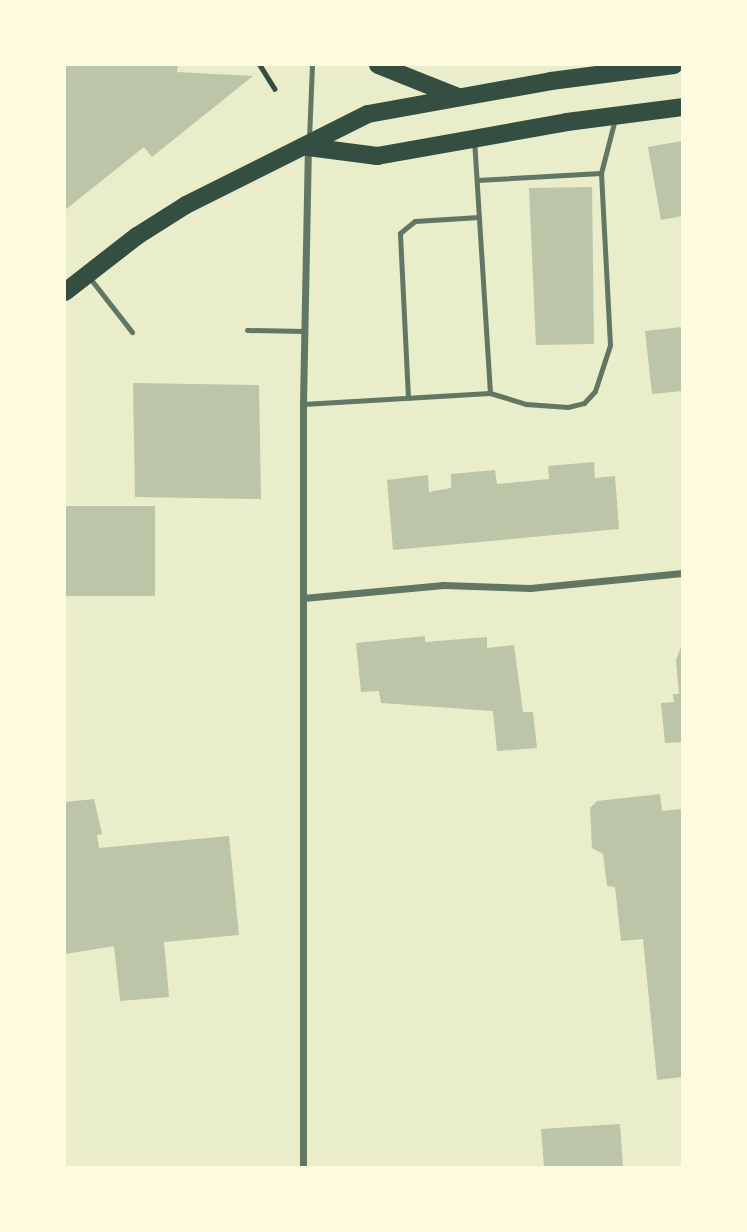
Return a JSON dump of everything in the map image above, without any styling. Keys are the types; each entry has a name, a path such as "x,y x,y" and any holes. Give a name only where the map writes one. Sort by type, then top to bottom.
{"main road":[{"path":"378,65 458,97"},
{"path":"65,292 186,205 308,148 368,114 458,97 674,65"},
{"path":"308,148 377,156 473,138 682,107"}],"street":[{"path":"303,1167 303,404 308,148"},
{"path":"303,598 443,585 530,588 682,573"}],"lane":[{"path":"308,148 312,65"},
{"path":"303,404 490,393 526,404 568,407 584,403 595,391 610,345 601,173 617,115"},
{"path":"473,138 490,393"},
{"path":"477,180 601,173"},
{"path":"408,398 400,233 415,220 479,217"},
{"path":"87,275 132,332"},
{"path":"247,330 305,331"}],"path":[{"path":"260,65 275,89"}],"building":[{"path":"65,65 178,65 177,72 253,76 152,157 144,147 65,210"},
{"path":"682,141 682,216 661,220 648,147"},
{"path":"592,187 594,344 536,345 529,188"},
{"path":"682,327 682,391 652,394 645,331"},
{"path":"133,383 259,385 261,499 135,497"},
{"path":"594,462 595,478 615,476 619,529 393,550 387,480 428,475 429,492 451,488 451,474 495,470 497,484 549,479 548,466"},
{"path":"65,506 155,506 155,596 65,596"},
{"path":"425,636 425,642 487,637 487,648 514,645 523,712 533,712 537,748 497,751 493,711 381,703 379,691 361,692 356,643"},
{"path":"682,644 682,742 665,743 661,703 674,702 673,694 679,694 676,660"},
{"path":"660,794 662,811 682,809 682,1077 657,1080 643,939 621,941 615,887 607,886 603,854 592,848 590,808 597,801"},
{"path":"94,799 102,834 97,835 99,848 229,836 239,935 164,942 169,997 120,1001 114,946 65,954 65,802"},
{"path":"620,1124 623,1167 544,1167 541,1129"}]}
